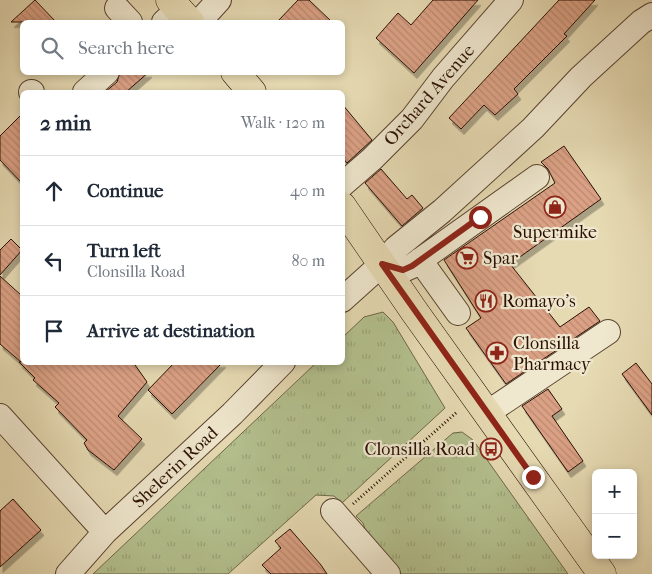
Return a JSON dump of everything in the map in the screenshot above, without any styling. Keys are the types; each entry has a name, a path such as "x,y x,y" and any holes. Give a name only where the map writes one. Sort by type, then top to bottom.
{"main road":[{"path":"238,75 250,90"},
{"path":"345,210 602,574"}],"street":[{"path":"180,15 219,0"},
{"name":"Orchard Avenue","path":"345,182 372,160 412,119 443,78 511,0"},
{"path":"345,297 382,264 396,248 442,212 533,128 588,71 641,22 652,15"},
{"path":"87,90 104,75"},
{"path":"382,264 403,270 537,177"},
{"path":"420,260 458,313"},
{"path":"481,405 608,332"},
{"name":"Shelerin Road","path":"68,574 105,532 232,414 280,365"},
{"path":"0,416 105,532"},
{"path":"336,513 388,574"}],"path":[{"path":"336,513 481,405"}],"green space":[{"path":"383,312 393,322 445,408 342,503 334,496 316,495 228,574 93,574 314,365 345,365 345,335 364,317"},
{"path":"462,432 473,440 568,574 398,574 367,535 363,523 356,516 453,433"}],"building":[{"path":"35,0 54,20 20,20 20,22 11,22"},
{"path":"298,0 309,0 330,20 279,20"},
{"path":"433,0 478,0 414,73 376,38 398,13 411,25"},
{"path":"559,0 595,0 564,34 567,36 514,89 518,94 495,115 484,105 461,129 449,118"},
{"path":"119,75 146,75 128,90 107,90 117,82"},
{"path":"345,108 372,140 347,163 345,161"},
{"path":"20,116 20,181 0,160 0,136"},
{"path":"564,146 601,199 510,264 560,327 589,307 600,321 506,384 466,328 481,318 444,260 555,183 548,169 541,162"},
{"path":"381,169 407,199 412,195 423,208 402,226 365,183"},
{"path":"11,239 20,248 20,252 0,275 0,250"},
{"path":"0,276 20,294 20,361 0,344"},
{"path":"636,363 652,384 652,415 622,374"},
{"path":"22,365 135,365 147,382 118,416 142,439 114,470 88,450 84,443 87,440 55,407 59,403 33,380 35,378"},
{"path":"172,365 220,365 172,414 148,390"},
{"path":"548,389 562,409 552,416 583,461 568,472 522,406"},
{"path":"13,499 41,530 0,567 0,511"},
{"path":"290,529 327,574 271,574 262,565 281,548 275,541"}],"place":[{"name":"Supermike","path":"555,207"},
{"name":"Spar","path":"467,258"},
{"name":"Romayo's","path":"486,301"},
{"name":"Clonsilla Pharmacy","path":"497,353"},
{"name":"Clonsilla Road","path":"491,449"}],"route":[{"path":"480,217 412,266 403,270 382,264 533,477"}]}
